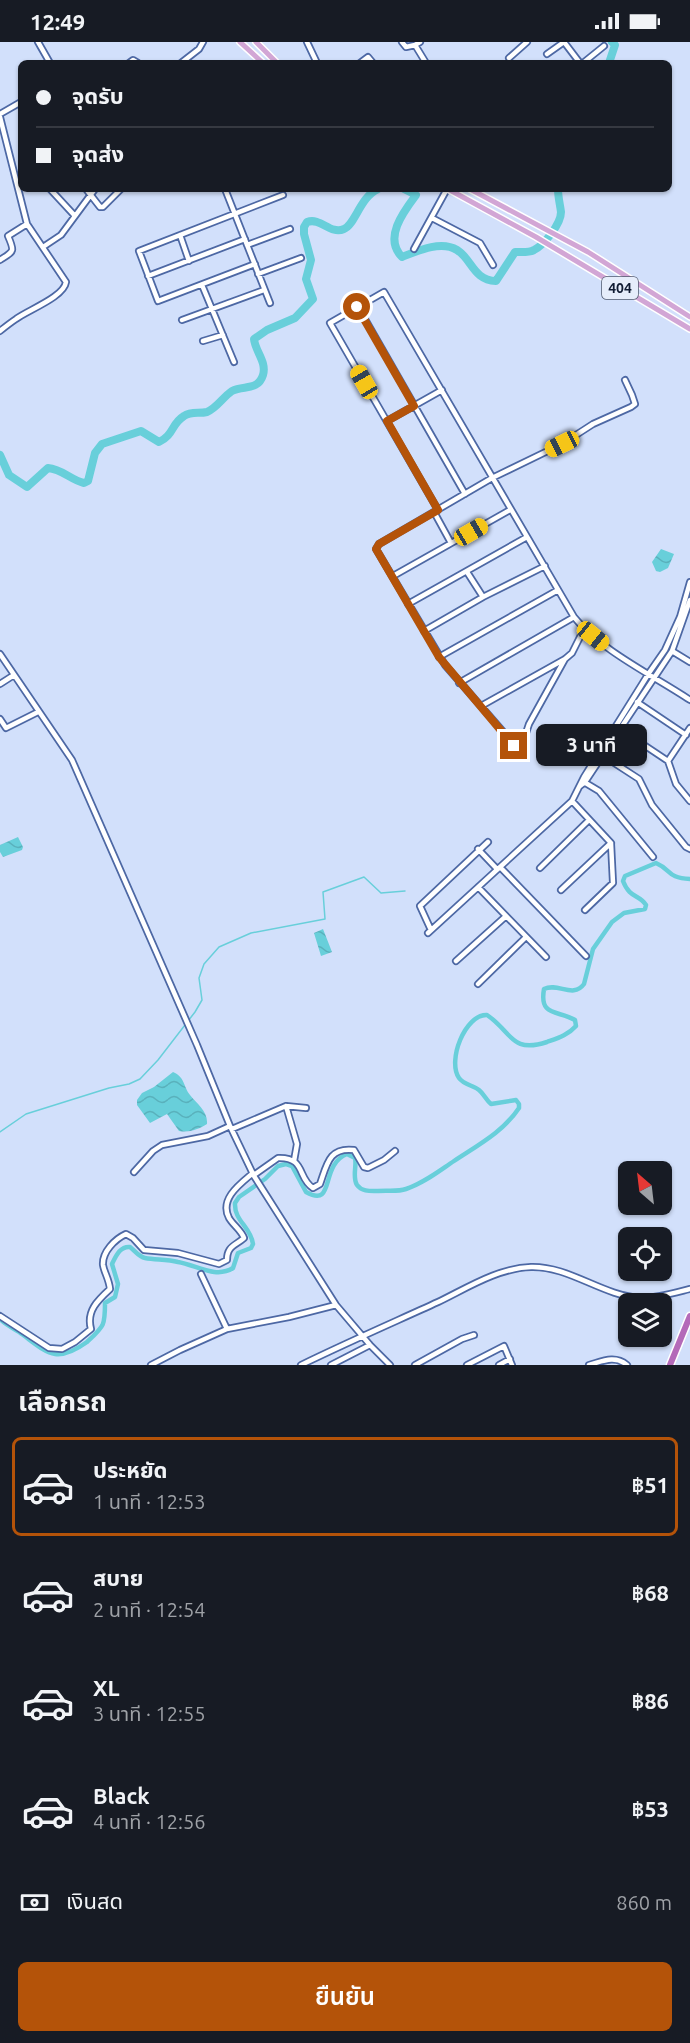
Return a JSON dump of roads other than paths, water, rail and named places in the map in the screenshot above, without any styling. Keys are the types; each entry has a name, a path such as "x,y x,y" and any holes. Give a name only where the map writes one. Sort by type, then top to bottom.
{"highway":[{"path":"670,1365 690,1316"}],"main road":[{"path":"240,42 260,60"},
{"path":"256,42 274,60"},
{"name":"404","path":"454,192 536,237 690,329"},
{"name":"404","path":"476,192 556,233 690,317"}],"street":[{"path":"38,42 48,60"},
{"path":"185,60 199,49 203,42"},
{"path":"307,42 316,60"},
{"path":"402,42 406,47 417,44 425,60"},
{"path":"509,58 527,42"},
{"path":"547,54 564,42 579,60"},
{"path":"585,60 604,46"},
{"path":"18,104 0,116 18,188"},
{"path":"0,331 66,286 66,282 27,224 19,192"},
{"path":"55,192 75,216"},
{"path":"88,192 97,204 104,207 118,192"},
{"path":"43,247 61,235 92,192"},
{"path":"227,192 270,303"},
{"path":"414,249 446,192"},
{"path":"255,264 158,301 138,251 283,195"},
{"path":"432,218 480,243 494,265"},
{"path":"0,260 12,252 13,248 8,236 27,224"},
{"path":"248,245 290,229"},
{"path":"180,235 189,261"},
{"path":"148,276 245,239"},
{"path":"258,274 301,258"},
{"path":"202,285 234,362"},
{"path":"182,320 264,290"},
{"path":"452,543 387,421 330,323 385,292 574,617 584,629 603,644 690,700"},
{"path":"357,307 465,494"},
{"path":"203,342 223,335"},
{"path":"565,659 529,724 520,751 439,657 376,549 379,544 492,478 562,444 593,424 631,407 634,404 633,395 624,380"},
{"path":"387,421 442,390"},
{"path":"393,576 510,510"},
{"path":"408,604 527,537"},
{"path":"424,631 483,597 545,566"},
{"path":"467,572 483,597"},
{"path":"582,783 637,702 665,650 673,634 690,582"},
{"path":"439,657 558,590"},
{"path":"488,842 420,906 430,931 572,801 651,675 672,651 690,600"},
{"path":"459,682 574,617"},
{"path":"481,706 565,659 572,653 584,629"},
{"path":"672,651 690,662"},
{"path":"0,654 72,760 254,1175 336,1305 390,1365"},
{"path":"0,684 14,675"},
{"path":"637,702 686,735"},
{"path":"0,719 6,728 38,712"},
{"path":"668,761 690,728"},
{"path":"620,729 668,761 676,784 690,801"},
{"path":"602,755 639,779 652,805 690,849"},
{"path":"582,783 599,791 653,857"},
{"path":"572,801 611,843 613,883 585,910"},
{"path":"540,868 589,820"},
{"path":"561,890 611,843"},
{"path":"478,849 586,956"},
{"path":"478,887 525,938 546,957"},
{"path":"456,961 505,917"},
{"path":"478,984 525,938"},
{"path":"286,1106 297,1144 294,1161"},
{"path":"134,1172 153,1151 162,1145 208,1136 286,1106 306,1108"},
{"path":"0,1316 49,1348 62,1349 91,1329 89,1325 92,1306 110,1289 109,1277 103,1267 104,1256 108,1248 120,1237 126,1234 144,1250 178,1253 219,1264 227,1260 227,1252 231,1245 244,1238 228,1216 228,1201 234,1189 278,1158 299,1164 308,1184 313,1188 320,1184 328,1162 339,1150 354,1150 364,1167 368,1168 395,1151"},
{"path":"301,1365 476,1284 516,1269 553,1269 615,1292 639,1298 656,1297 690,1289"},
{"path":"201,1274 227,1329"},
{"path":"151,1365 227,1329 336,1305"},
{"path":"415,1365 462,1339 474,1335"},
{"path":"331,1365 370,1345"},
{"path":"467,1365 504,1346 511,1362 499,1365"},
{"path":"590,1365 612,1358 627,1365"},
{"path":"424,1359 428,1365"}],"water":[{"path":"661,549 674,554 668,568 660,572 656,571 652,562"},
{"path":"18,837 23,847 22,850 3,857 0,845"},
{"path":"323,929 332,952 321,956 314,933"},
{"path":"173,1072 180,1076 190,1095 204,1111 207,1124 194,1130 179,1131 167,1114 150,1123 137,1105 137,1100 142,1093"}],"waterway":[{"path":"610,60 615,45 612,42"},
{"path":"0,455 9,475 27,487 48,468 58,470 84,483 88,481 95,453 102,444 141,431 159,442 184,416 207,412 232,391 254,386 261,380 264,370 254,339 267,330 295,318 313,299 306,279 311,260 304,234 307,222 317,222 334,230 344,229 374,192"},
{"path":"410,192 416,195 401,217 395,233 394,242 402,257 437,246 451,247 462,254 482,277 496,281 515,252 534,250 547,239 555,228 561,212 558,192"},
{"path":"0,1319 44,1350 59,1354 67,1353 87,1342 102,1325 105,1317 105,1303 115,1297 118,1284 112,1264 124,1248 130,1247 145,1258 174,1261 213,1272 233,1268 238,1253 251,1248 253,1244 252,1238 237,1215 235,1203 239,1197 265,1179 278,1166 286,1164 292,1166 306,1192 315,1196 321,1195 325,1190 333,1167 338,1159 347,1154 355,1158 356,1182 364,1190 396,1191 419,1184 481,1144 513,1117 519,1108 516,1100 491,1104 479,1090 459,1078 455,1061 457,1050 465,1030 472,1022 487,1015 513,1039 526,1045 547,1042 570,1032 576,1026 575,1020 547,1008 543,998 544,989 549,987 570,990 580,988 584,984 593,949 612,922 624,913 645,909 646,905 626,887 623,881 625,876 656,863 673,875 690,879"},
{"path":"0,1132 26,1114 140,1079 158,1060 195,1012 202,1000 199,978 204,964 219,947 251,933 325,919 323,892 364,877 381,893 405,891"}]}
